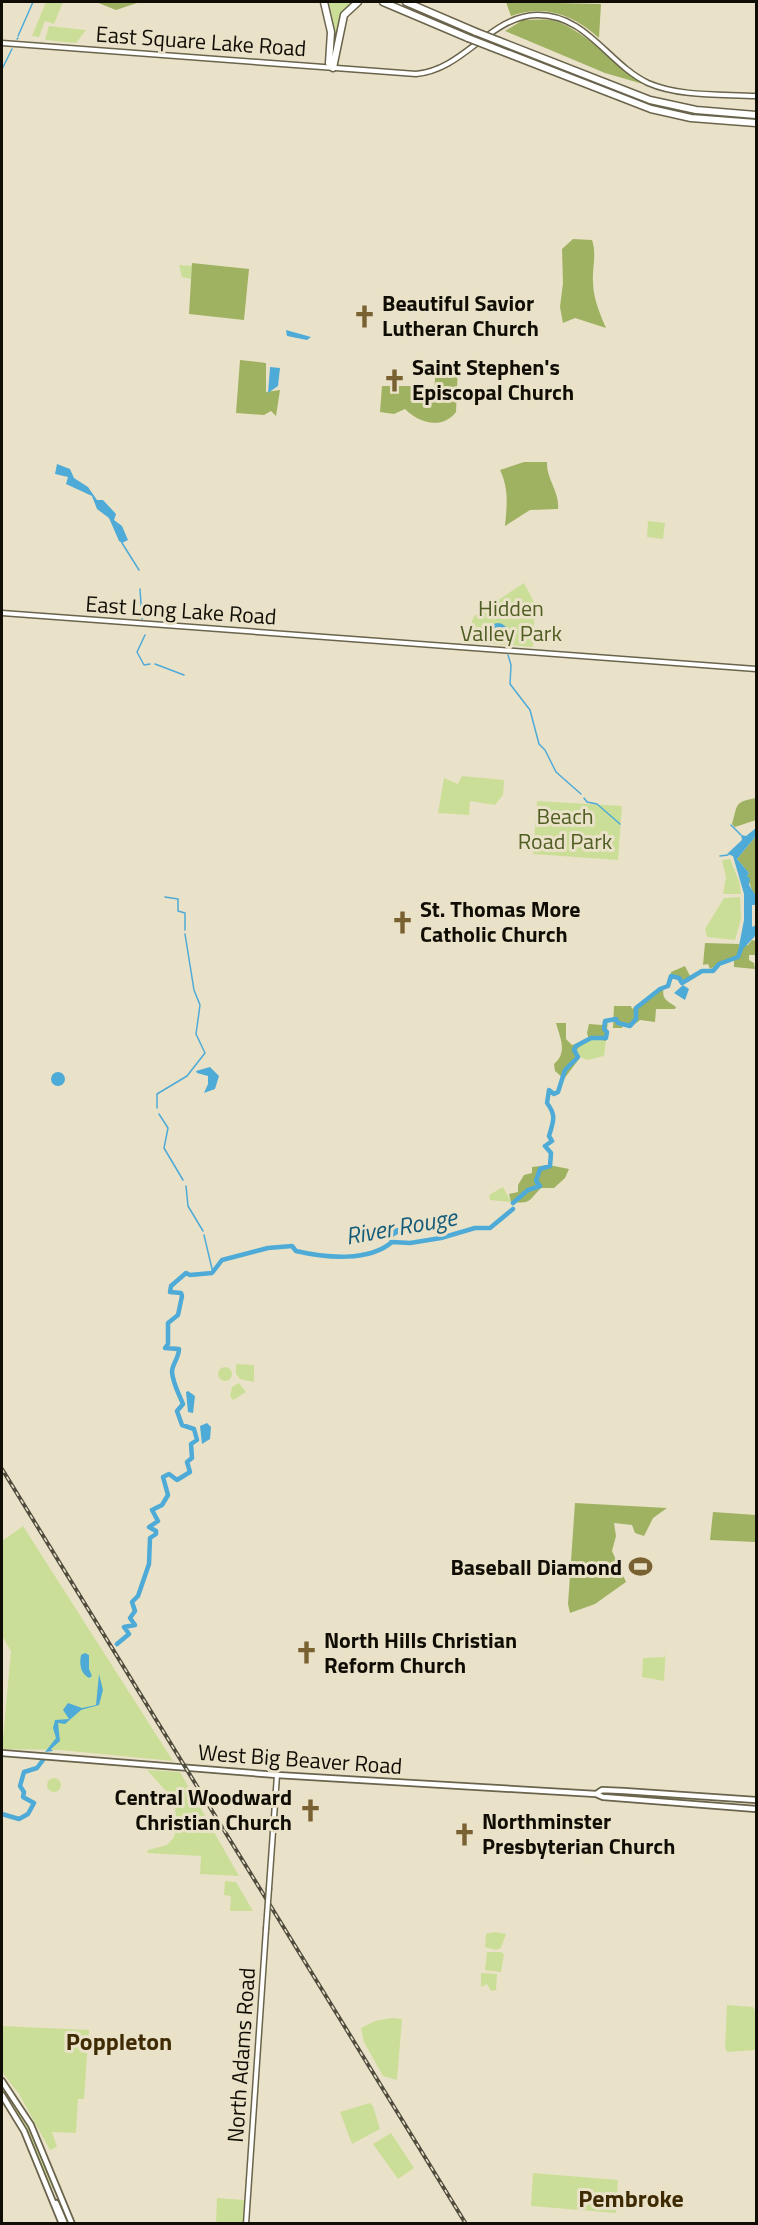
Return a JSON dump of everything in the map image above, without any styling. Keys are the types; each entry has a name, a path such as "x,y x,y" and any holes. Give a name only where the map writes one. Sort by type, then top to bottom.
{"highway":[{"path":"324,2 331,32 331,68"},
{"path":"331,68 344,15 349,7 358,2"},
{"path":"377,2 387,3 468,38 651,109 691,118 756,123"},
{"path":"406,2 650,100 696,110 756,115"}],"main road":[{"name":"East Square Lake Road","path":"2,43 422,73 445,67 509,23 530,16 545,16 576,26 634,75 650,84 678,91 756,96"},
{"name":"East Long Lake Road","path":"2,613 756,669"},
{"name":"West Big Beaver Road","path":"2,1753 277,1775 596,1794 753,1809"},
{"name":"North Adams Road","path":"246,2223 277,1775"},
{"name":"West Big Beaver Road","path":"596,1794 602,1790 756,1800"},
{"path":"621,1798 624,1791"},
{"path":"695,1803 698,1799 696,1795"},
{"path":"736,1806 741,1803 740,1798"},
{"path":"753,1809 750,1804 756,1800"},
{"path":"2,2081 31,2125 71,2221"},
{"path":"2,2095 24,2131 54,2201 60,2207 63,2223"},
{"path":"51,2192 59,2195 66,2216 71,2221"}],"green space":[{"path":"46,2 63,2 54,24 45,21 39,37 32,36"},
{"path":"96,2 140,2 116,10"},
{"path":"326,2 353,2 344,11 331,59 333,32"},
{"path":"506,2 601,4 599,38 579,23 558,14 536,11 511,16"},
{"path":"523,20 551,20 562,23 586,38 643,84 605,73 505,31"},
{"path":"49,26 86,30 76,43 45,40"},
{"path":"573,239 592,240 594,294 606,328 575,318 563,323 560,307 563,283 562,249"},
{"path":"192,263 249,269 244,320 189,314"},
{"path":"179,265 192,266 191,279 182,277"},
{"path":"240,360 266,363 266,392 280,390 276,416 271,411 264,415 236,413"},
{"path":"430,363 458,365 456,412 450,418 437,423 417,418 405,409 394,414 380,412 382,386 426,386 434,390 436,369 431,367"},
{"path":"524,462 547,462 558,509 530,510 505,526 506,491 500,470"},
{"path":"648,521 665,523 663,539 647,537"},
{"name":"Hidden Valley Park","path":"524,583 535,604 533,647 469,642 470,626 474,616"},
{"path":"462,776 504,780 503,795 495,805 470,801 469,815 438,813 444,778 458,784"},
{"path":"756,798 756,820 735,827 732,824 738,805"},
{"name":"Beach Road Park","path":"537,801 622,806 618,860 533,854"},
{"path":"756,836 756,896 747,876 749,873 737,859"},
{"path":"730,859 739,881 741,894 723,894 726,877 722,860"},
{"path":"740,897 741,919 735,940 707,937 705,929 724,898"},
{"path":"752,940 756,941 756,955 749,955 749,960 754,963 755,969 734,967 734,961 731,960 710,969 708,964 703,965 705,943 739,944 739,946 748,945"},
{"path":"685,966 691,978 682,980 671,975 671,972"},
{"path":"664,986 664,997 676,1007 675,1009 656,1009 655,1022 640,1020 630,1028 623,1025 622,1028 613,1028 614,1006 631,1006 632,1009"},
{"path":"608,1019 606,1041 589,1040 587,1033 589,1024 602,1025"},
{"path":"556,1023 566,1023 566,1039 572,1045 587,1041 577,1049 579,1059 564,1079 555,1071 554,1064 562,1050"},
{"path":"592,1039 606,1041 604,1056 587,1060 580,1057 576,1049"},
{"path":"549,1165 569,1169 565,1178 554,1188 541,1188 526,1202 511,1202 509,1194 518,1192 518,1185 524,1175 532,1173 532,1167"},
{"path":"503,1187 511,1202 490,1200 489,1195"},
{"path":"236,1364 254,1365 254,1382 240,1379 236,1374"},
{"path":"222,1367 228,1367 232,1374 228,1381 222,1381 218,1377 218,1371"},
{"path":"239,1383 246,1392 233,1400 230,1396 232,1387"},
{"path":"575,1503 667,1508 653,1518 644,1536 635,1533 632,1525 614,1523 616,1536 612,1551 626,1582 595,1604 570,1613 568,1604"},
{"path":"713,1512 756,1515 756,1542 710,1540"},
{"path":"23,1526 173,1761 60,1750 2,1749 11,1651 2,1636 2,1541"},
{"path":"666,1647 664,1681 642,1677 643,1658 665,1657"},
{"path":"147,1770 180,1772 239,1876 200,1874 201,1856 147,1853 148,1850 167,1845 174,1837 177,1825 174,1800"},
{"path":"54,1778 59,1780 61,1785 59,1790 54,1792 49,1790 47,1785 49,1780"},
{"path":"623,1795 667,1795 694,1798 692,1800 623,1797"},
{"path":"225,1881 236,1882 253,1911 230,1911 231,1896 224,1895"},
{"path":"495,1932 506,1934 501,1948 496,1950 485,1947 486,1934"},
{"path":"487,1952 504,1954 501,1972 485,1970"},
{"path":"481,1973 497,1974 496,1990 491,1991 487,1984 481,1987"},
{"path":"727,2005 753,2007 756,2012 756,2050 727,2052 725,2048"},
{"path":"391,2018 402,2019 397,2080 383,2076 364,2042 361,2028 375,2021"},
{"path":"2,2026 89,2030 84,2099 78,2099 76,2133 52,2132 57,2147 50,2150 19,2094 2,2072"},
{"path":"2,2085 33,2134 57,2189 52,2188 28,2134 2,2091"},
{"path":"370,2103 380,2129 352,2144 340,2112"},
{"path":"391,2133 414,2168 398,2179 373,2144"},
{"path":"533,2173 618,2180 616,2213 531,2206"},
{"path":"217,2198 244,2200 243,2223 216,2223"}],"water":[{"path":"286,330 311,337 307,340 287,336"},
{"path":"270,367 280,368 278,386 268,393"},
{"path":"57,464 70,469 74,478 88,487 97,500 103,500 116,514 114,520 122,526 128,540 122,543 119,541 109,518 97,509 92,496 66,484 68,477 55,474"},
{"path":"498,623 505,626 508,633 505,640 498,643 491,640 488,633 491,626"},
{"path":"756,828 756,836 737,859 749,873 747,876 750,878 749,885 756,896 756,905 752,905 752,927 756,925 756,935 744,948 739,946 744,920 744,894 733,856 727,854 742,840 741,835 746,836"},
{"path":"683,985 689,989 685,1000 674,993"},
{"path":"210,1067 219,1076 215,1089 204,1093 208,1084 208,1076 196,1071"},
{"path":"58,1072 63,1074 65,1079 63,1084 58,1086 53,1084 51,1079 53,1074"},
{"path":"384,1226 398,1228 398,1234 391,1238 392,1242 380,1236"},
{"path":"186,1392 195,1396 193,1413 188,1412"},
{"path":"207,1423 211,1427 210,1439 202,1444 200,1426"},
{"path":"85,1653 89,1655 89,1669 92,1676 89,1678 82,1672 81,1666 81,1655"},
{"path":"99,1674 103,1690 99,1705 81,1710 65,1724 58,1723 60,1741 51,1749 53,1751 45,1752 56,1738 53,1728 55,1720 69,1719 63,1710 68,1703 82,1708 96,1705"}],"waterway":[{"path":"18,36 33,2"},
{"path":"2,69 12,49"},
{"path":"122,543 139,570"},
{"path":"140,589 142,619"},
{"path":"145,635 137,652 144,665 150,664"},
{"path":"508,655 511,665 510,684 530,710 539,744 545,750 556,772 581,794"},
{"path":"155,664 184,675"},
{"path":"584,798 587,802 597,804 620,824"},
{"path":"731,825 741,835"},
{"path":"720,856 728,855"},
{"path":"165,897 178,899 178,911 185,913 185,930"},
{"path":"157,1108 157,1094 187,1076 205,1053 196,1034 200,1005 194,990 185,934"},
{"name":"River Rouge","path":"513,1203 528,1190 540,1186 536,1181 540,1169 550,1166 551,1153 545,1146 552,1141 549,1136 553,1115 547,1103 549,1090 554,1094 558,1092 565,1070 578,1057 574,1050 576,1046 591,1038 606,1038 605,1021 616,1019 618,1023 630,1026 636,1019 636,1008 660,989 668,986 671,976 679,978 682,983 702,971 713,971 719,964 738,957 743,943"},
{"path":"159,1114 168,1128 164,1148 183,1180"},
{"path":"186,1186 188,1206 203,1231"},
{"name":"River Rouge","path":"117,1644 129,1634 124,1627 135,1625 130,1618 135,1611 132,1602 138,1596 149,1564 150,1538 156,1534 156,1531 149,1527 158,1521 152,1510 162,1505 168,1495 163,1477 169,1474 177,1480 190,1472 187,1462 192,1458 191,1444 197,1440 194,1429 182,1425 177,1411 183,1404 172,1372 179,1349 165,1348 168,1344 168,1323 178,1315 182,1296 181,1293 170,1292 171,1286 186,1273 190,1275 212,1273 222,1260 268,1248 292,1246 296,1251 347,1257 372,1253 392,1242 410,1243 441,1238 475,1228 490,1228 513,1209"},
{"path":"204,1235 213,1273"},
{"name":"River Rouge","path":"2,1814 19,1819 28,1814 34,1803 23,1797 24,1792 20,1786 24,1772 37,1768 43,1760"}],"railway":[{"path":"2,1469 466,2224"}],"place":[{"name":"Beautiful Savior Lutheran Church","path":"364,316"},
{"name":"Saint Stephen's Episcopal Church","path":"394,380"},
{"name":"St. Thomas More Catholic Church","path":"402,922"},
{"name":"Baseball Diamond","path":"640,1567"},
{"name":"North Hills Christian Reform Church","path":"306,1653"},
{"name":"Central Woodward Christian Church","path":"310,1810"},
{"name":"Northminster Presbyterian Church","path":"464,1834"}],"district":[{"name":"Poppleton","path":"119,2041"},
{"name":"Pembroke","path":"631,2198"}]}
